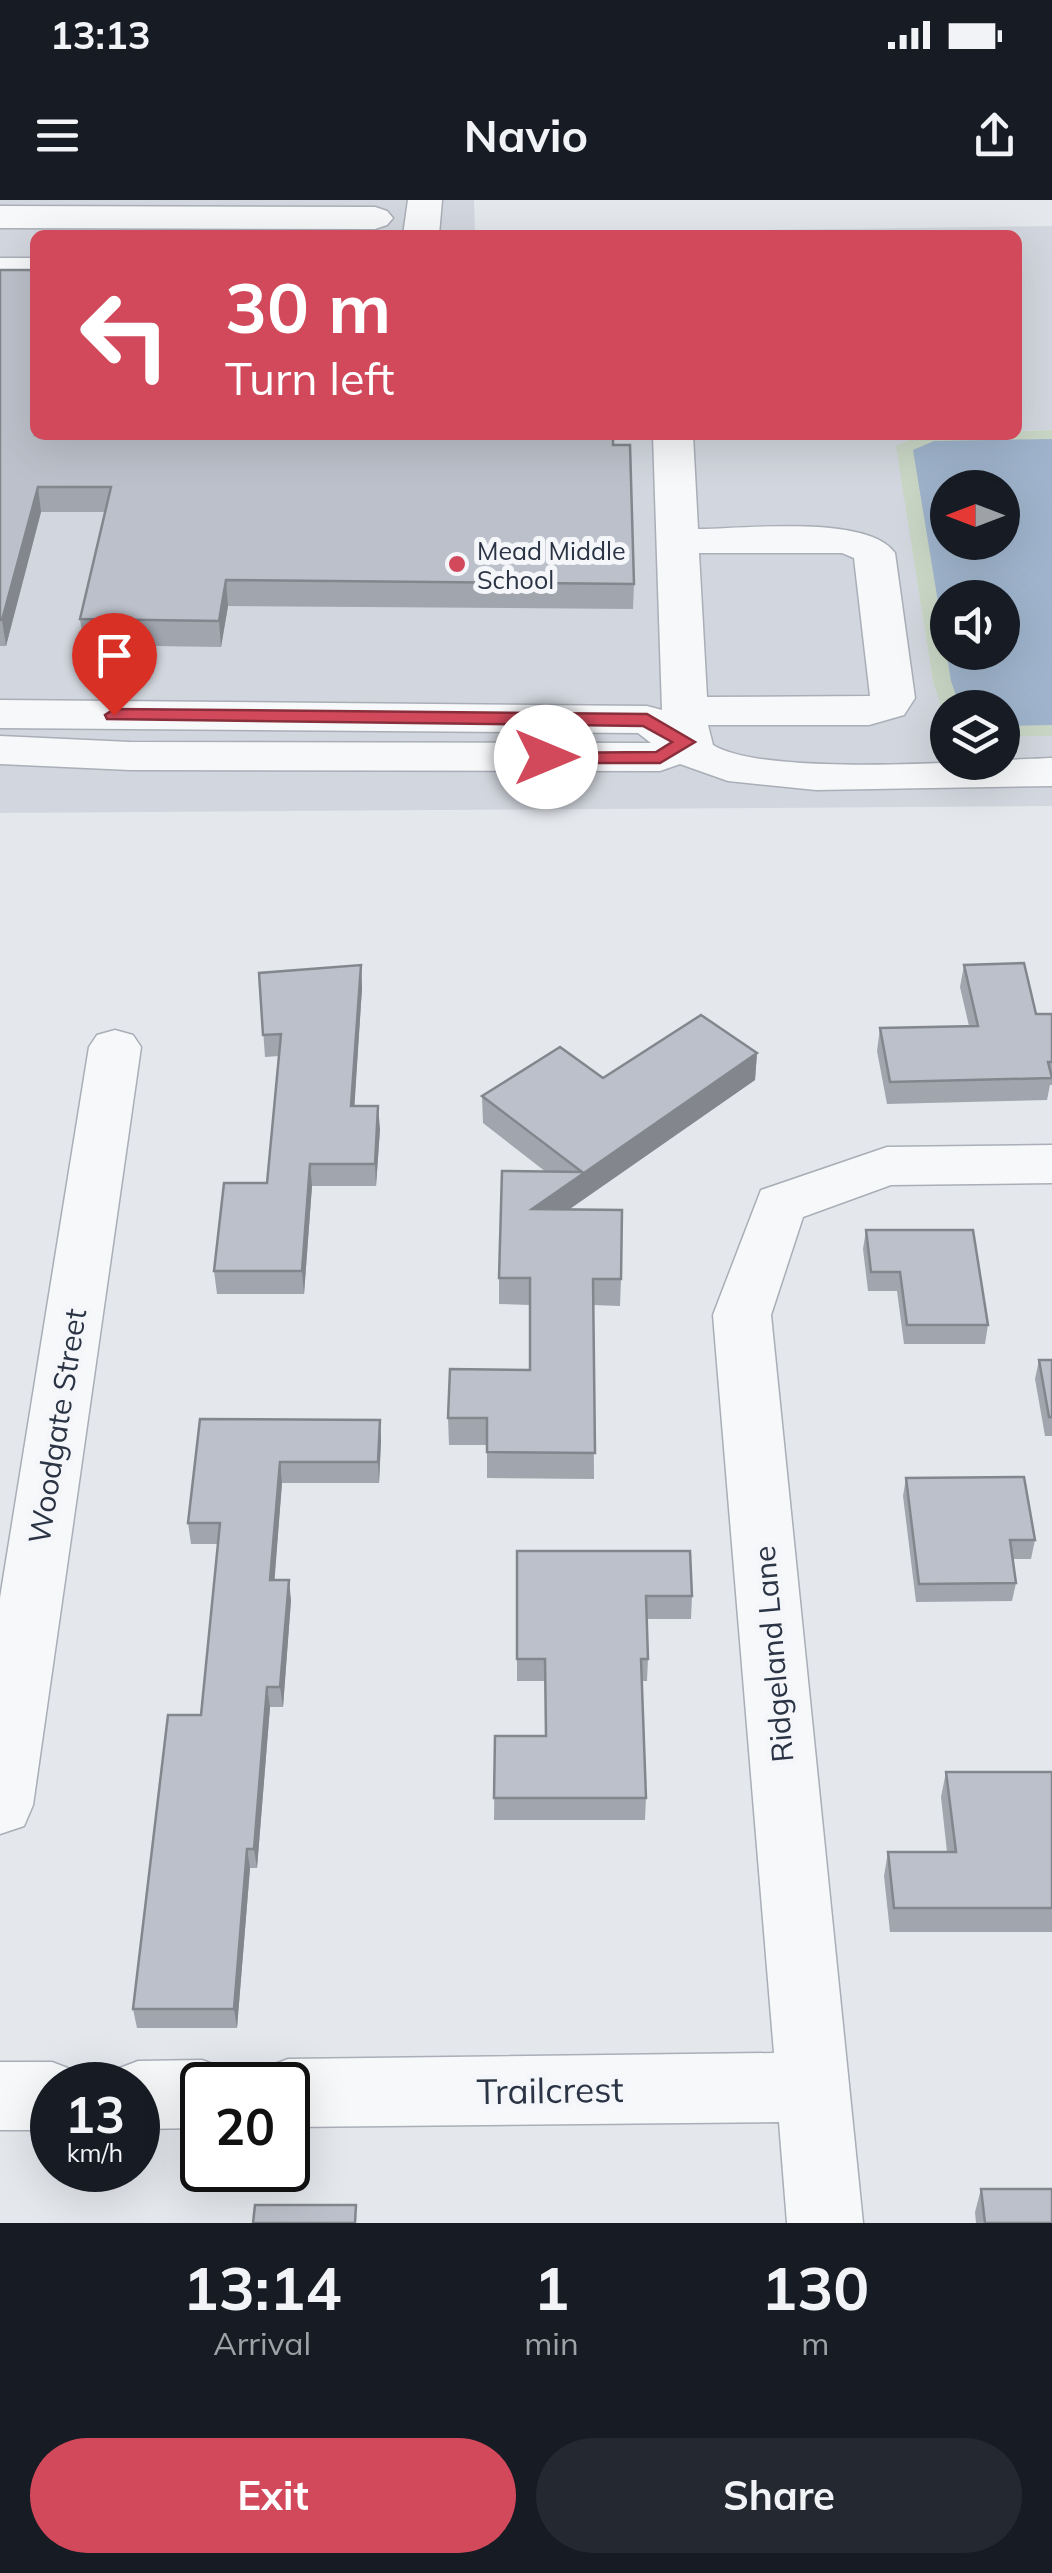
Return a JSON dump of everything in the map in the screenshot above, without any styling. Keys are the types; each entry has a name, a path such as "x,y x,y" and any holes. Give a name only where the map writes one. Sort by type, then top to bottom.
{"street":[{"path":"422,230 426,200"},
{"path":"0,217 374,218"},
{"path":"0,250 30,250"},
{"path":"0,269 30,270"},
{"path":"673,440 686,726 700,758 730,767 804,775 1052,772"},
{"path":"0,714 647,720 686,726 869,710 888,705 893,698 874,554 860,544 842,541 678,541"},
{"path":"0,750 149,756 660,758 686,726"},
{"name":"Woodgate Street","path":"0,1805 114,1047"},
{"name":"Ridgeland Lane","path":"824,2223 742,1315 780,1204 888,1166 1052,1164"},
{"name":"Trailcrest","path":"310,2093 812,2087"},
{"path":"0,2096 30,2096"}],"shaded area":[{"name":"Mead Middle School","path":"0,200 474,200 475,230 30,230 30,440 910,440 897,446 936,690 930,690 930,780 1020,780 1020,736 1052,736 1052,806 0,813"},
{"name":"Mead Middle School","path":"1052,226 1052,430 1022,431 1022,230 764,230"}],"green space":[{"path":"1052,430 1052,736 1020,736 1020,690 936,690 933,682 931,670 1020,670 1020,580 930,580 930,663 896,446 910,440 1022,440 1022,431"}],"water":[{"path":"1052,439 1052,725 1020,726 1020,690 954,690 951,681 949,670 1020,670 1020,580 934,580 931,560 1020,560 1020,470 930,470 930,553 913,450 934,441"}],"building":[{"path":"0,270 30,270 30,440 613,440 613,445 630,445 634,584 226,580 219,621 80,619 111,487 38,487 0,620"},
{"path":"1024,963 1036,1014 1052,1014 1052,1062 1048,1062 1052,1078 890,1082 880,1028 978,1026 964,965"},
{"path":"361,965 351,1106 378,1106 375,1164 310,1164 302,1271 214,1271 224,1183 267,1183 281,1034 263,1035 259,973"},
{"path":"701,1015 757,1053 532,1209 622,1210 621,1279 593,1279 595,1453 487,1452 487,1418 448,1418 450,1369 530,1370 530,1278 499,1278 502,1171 582,1172 482,1096 560,1047 603,1078"},
{"path":"866,1230 973,1230 988,1325 907,1325 900,1272 871,1272"},
{"path":"1039,1360 1052,1360 1052,1417 1049,1417"},
{"path":"200,1419 380,1420 378,1462 280,1462 270,1580 289,1580 280,1687 267,1687 254,1849 247,1849 234,2009 133,2009 168,1715 201,1715 220,1523 188,1523"},
{"path":"1024,1477 1035,1540 1010,1540 1016,1583 919,1584 906,1478"},
{"path":"517,1551 690,1551 692,1596 646,1596 648,1659 641,1659 646,1798 494,1798 495,1736 546,1736 545,1659 517,1659"},
{"path":"946,1772 1052,1772 1052,1908 894,1908 888,1852 956,1852"},
{"path":"981,2189 1052,2189 1052,2223 985,2223"},
{"path":"255,2205 356,2205 355,2223 253,2223"}],"place":[{"name":"Mead Middle School","path":"457,564"}],"route":[{"path":"114,715 647,720 686,742 660,758 546,757"}]}
